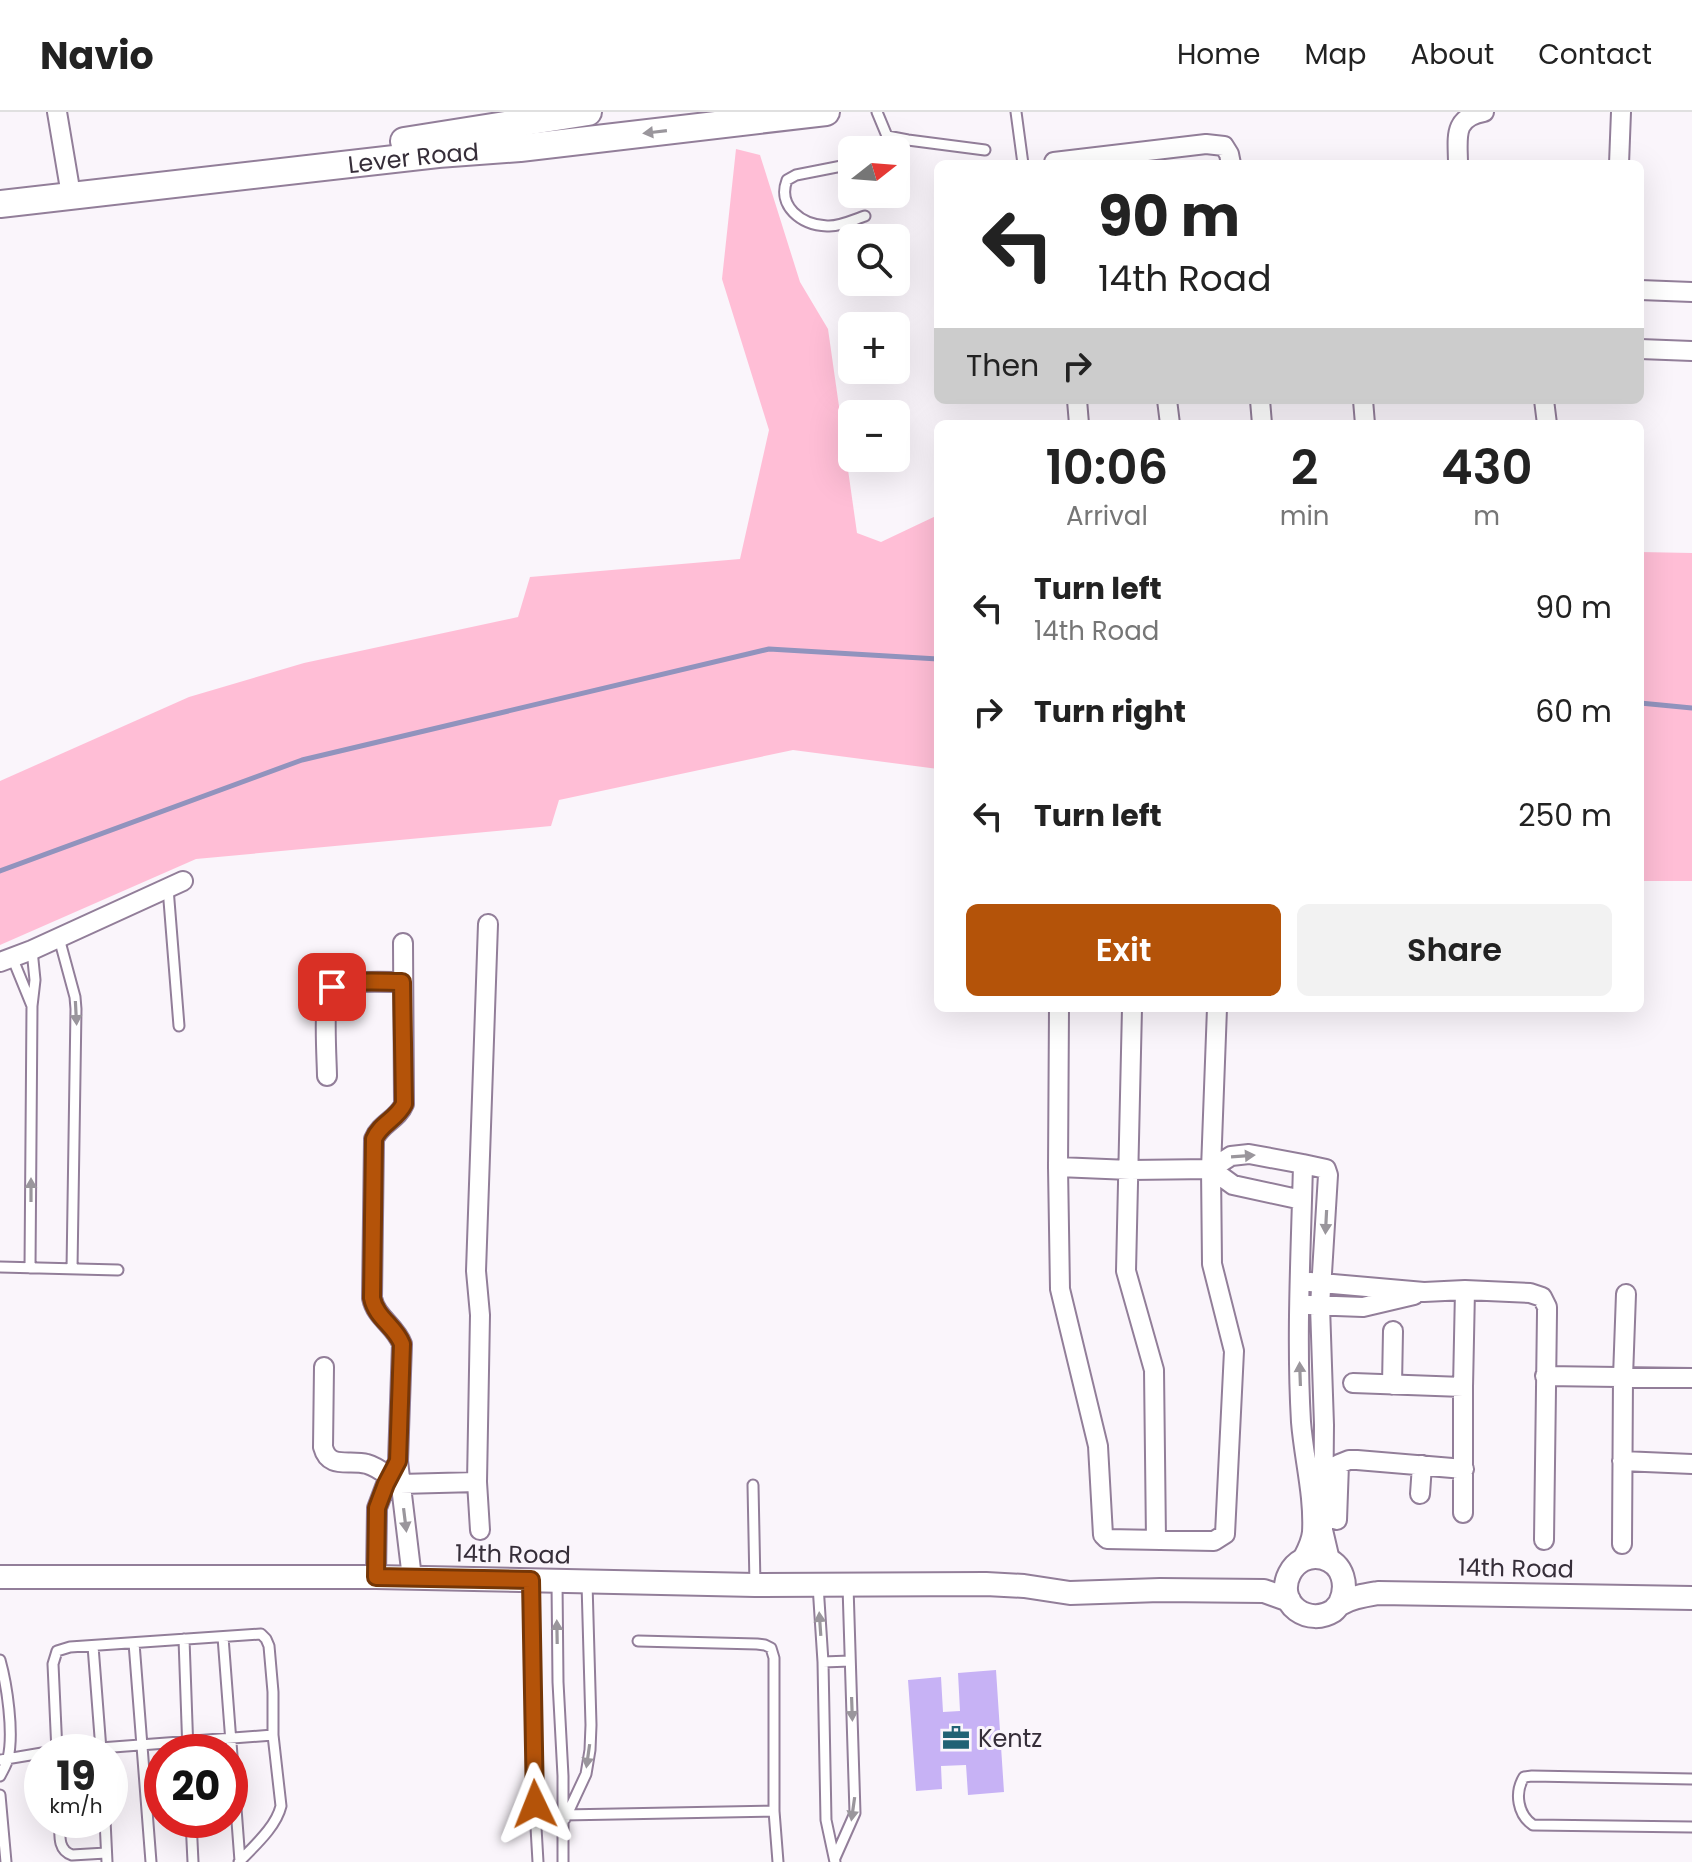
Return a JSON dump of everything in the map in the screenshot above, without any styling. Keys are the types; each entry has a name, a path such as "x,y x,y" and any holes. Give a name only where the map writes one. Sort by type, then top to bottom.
{"main road":[{"name":"Lever Road","path":"0,204 588,112"},
{"name":"Lever Road","path":"0,188 30,185 70,191 520,148 742,117 826,112"}],"street":[{"path":"57,112 70,191"},
{"path":"1458,160 1461,124 1470,116 1484,112"},
{"path":"1619,160 1621,112"},
{"path":"1071,160 1206,144 1224,146 1230,160"},
{"path":"1644,290 1692,292"},
{"path":"1644,349 1692,351"},
{"path":"6,960 175,885"},
{"path":"480,1530 477,1482 480,1315 476,1271 488,924"},
{"path":"403,943 404,1104 401,1112 377,1131 374,1139 372,1298 377,1313 398,1333 402,1344 396,1474 412,1578"},
{"path":"327,1076 327,997 332,987 352,983 402,982"},
{"path":"1059,1012 1060,1289 1098,1446 1103,1535 1107,1539 1214,1541 1225,1534 1234,1351 1212,1264 1211,1169 1217,1012"},
{"path":"1132,1012 1126,1271 1154,1370 1156,1540"},
{"path":"1058,1167 1211,1169 1231,1156 1249,1154 1303,1164 1326,1169 1320,1306 1332,1425 1323,1530 1345,1585 1344,1595 1334,1610 1316,1616 1298,1611 1289,1600 1286,1586 1295,1566 1309,1547 1312,1533 1309,1472 1302,1424 1298,1305 1303,1164"},
{"path":"1211,1169 1233,1185 1302,1200"},
{"path":"1300,1282 1424,1292 1530,1293 1542,1297 1547,1307 1544,1540"},
{"path":"1463,1513 1465,1290"},
{"path":"1298,1305 1363,1307 1424,1292"},
{"path":"1622,1544 1626,1294"},
{"path":"1392,1385 1393,1331"},
{"path":"324,1367 325,1455 333,1461 365,1463 396,1474 477,1482"},
{"path":"1545,1376 1692,1378"},
{"path":"1353,1383 1463,1387"},
{"path":"1302,1424 1332,1425"},
{"path":"1622,1461 1692,1464"},
{"path":"1337,1520 1338,1473 1339,1464 1343,1462 1464,1469"},
{"path":"1420,1494 1422,1465"},
{"path":"376,1577 377,1508 396,1474"},
{"path":"1295,1566 1310,1557 1320,1557 1336,1568"},
{"name":"14th Road","path":"0,1577 376,1577 755,1585 1024,1586 1075,1580 1263,1579 1295,1566"},
{"name":"14th Road","path":"1336,1568 1371,1582 1390,1584 1505,1583 1692,1588"},
{"name":"14th Road","path":"1024,1586 1070,1593 1264,1591 1289,1600"},
{"name":"14th Road","path":"1340,1603 1378,1593 1692,1598"}],"lane":[{"path":"877,112 887,136"},
{"path":"1016,112 1022,160"},
{"path":"910,140 985,150"},
{"path":"838,167 796,175 787,180 784,201 805,221 826,227 865,216"},
{"path":"175,885 179,1026"},
{"path":"59,938 76,1009 72,1269"},
{"path":"30,1268 32,1006 35,980 32,950"},
{"path":"6,960 32,1006"},
{"path":"0,1267 118,1270"},
{"path":"753,1485 755,1585"},
{"path":"531,1580 533,1775 538,1862"},
{"path":"557,1581 558,1682 565,1815 563,1862"},
{"path":"565,1815 586,1774 590,1750 587,1582"},
{"path":"818,1585 826,1820 835,1860"},
{"path":"835,1860 855,1813 848,1586"},
{"path":"51,1734 53,1664 57,1651 64,1648 261,1634 266,1639 273,1692 273,1735 280,1812 240,1862"},
{"path":"223,1637 230,1734"},
{"path":"184,1639 188,1734"},
{"path":"638,1641 757,1644 771,1648 774,1658 774,1811 778,1862"},
{"path":"134,1643 151,1862"},
{"path":"93,1646 100,1734"},
{"path":"0,1660 8,1697 0,1776"},
{"path":"823,1662 850,1661"},
{"path":"248,1737 273,1735"},
{"path":"128,1746 143,1744"},
{"path":"4,1760 24,1757"},
{"path":"1692,1779 1532,1776 1524,1777 1519,1785 1520,1811 1524,1819 1533,1825 1692,1827"},
{"path":"0,1795 6,1862"},
{"path":"565,1815 774,1811"},
{"path":"61,1838 61,1845 67,1853 106,1858 105,1838"},
{"path":"192,1838 193,1862"},
{"path":"238,1838 240,1862"}],"shaded area":[{"path":"736,149 760,155 800,282 828,329 838,400 838,472 848,472 857,533 881,542 934,517 934,768 793,750 559,800 551,826 196,859 0,945 0,781 189,697 304,663 518,617 530,577 740,559 769,430 722,279"},
{"path":"1644,552 1692,553 1692,881 1644,881"}],"building":[{"name":"Kentz","path":"996,1670 1004,1792 968,1795 966,1765 941,1766 942,1789 916,1791 908,1680 941,1677 943,1712 960,1711 958,1673"}],"waterway":[{"path":"0,871 302,760 769,649 934,659"},
{"path":"1644,703 1692,708"}],"place":[{"name":"Kentz","path":"956,1738"}],"route":[{"path":"332,987 352,983 402,982 404,1104 401,1112 377,1131 374,1139 373,1306 398,1333 402,1344 398,1461 377,1508 376,1577 531,1580 535,1804"}]}
